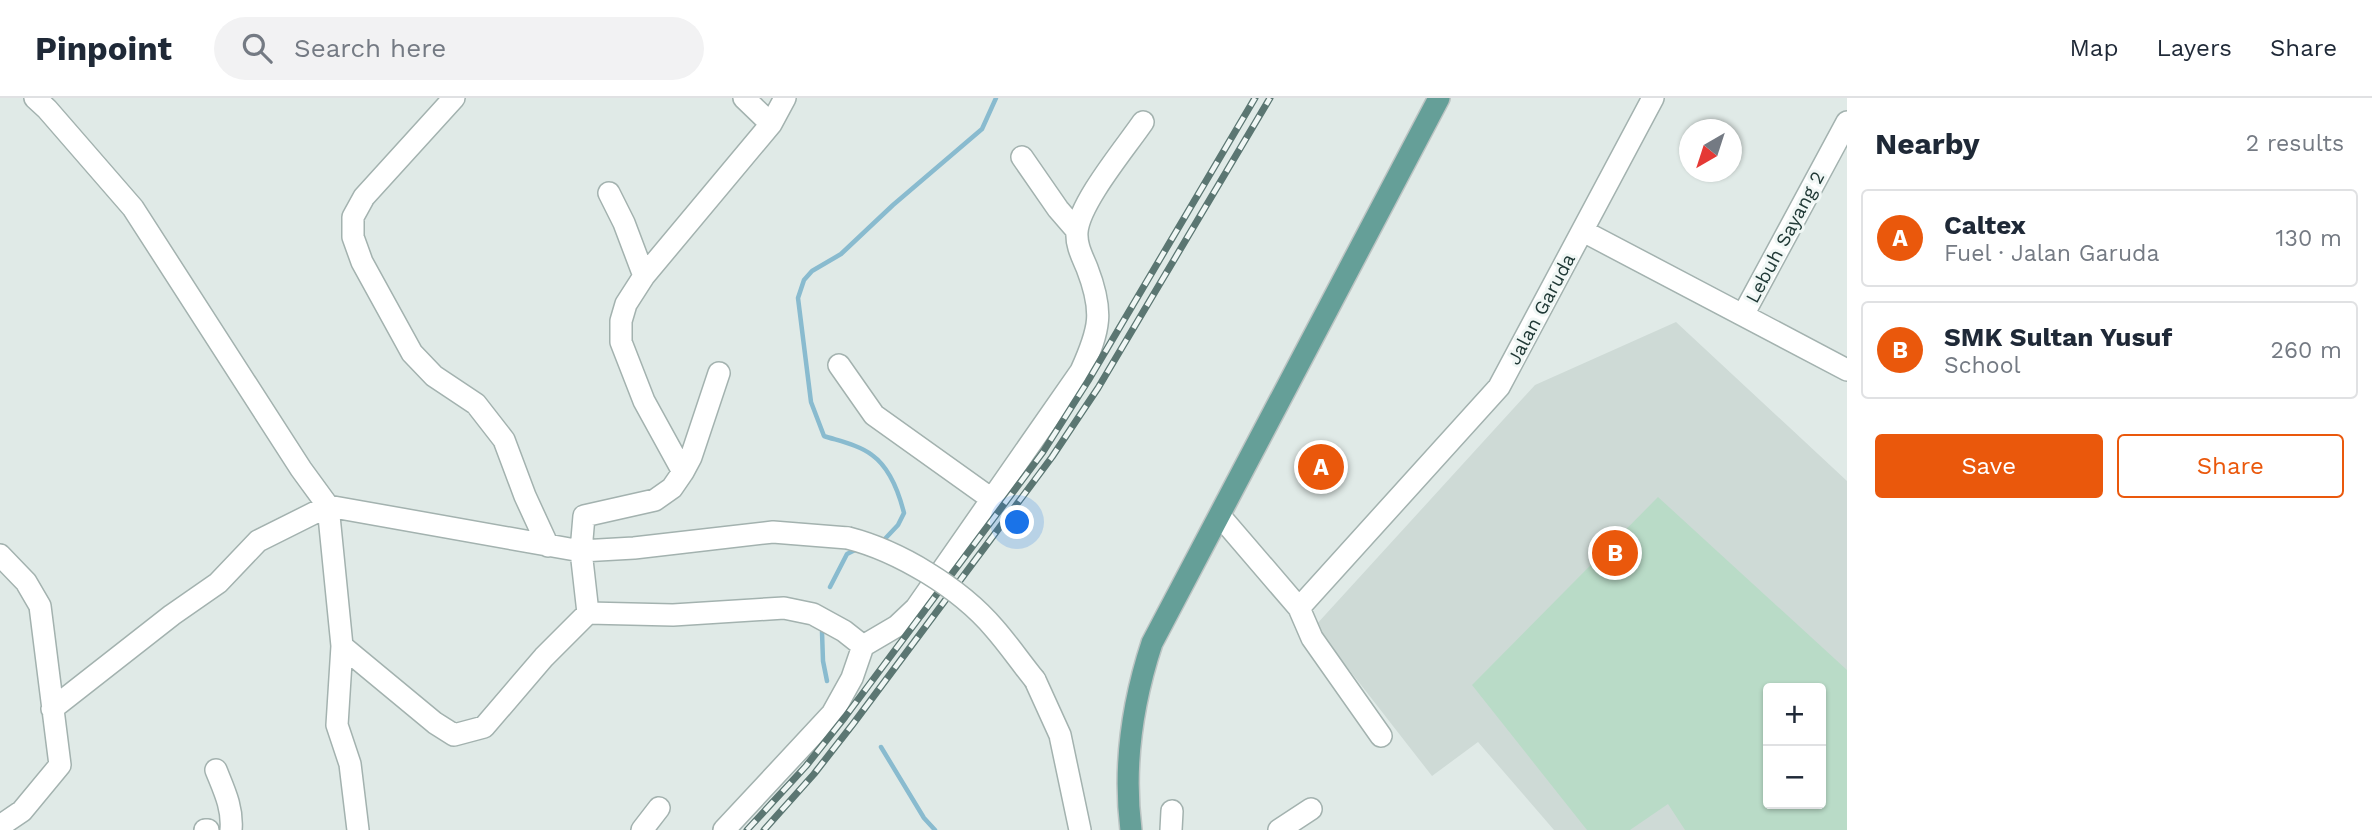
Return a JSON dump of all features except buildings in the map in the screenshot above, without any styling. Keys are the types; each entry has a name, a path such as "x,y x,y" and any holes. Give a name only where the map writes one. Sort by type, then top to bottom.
{"main road":[{"path":"1131,830 1128,771 1138,685 1152,643 1438,98"}],"street":[{"path":"35,98 133,208 293,457 328,506 342,646 337,725 352,773 358,830"},
{"path":"454,98 364,197 353,217 353,237 362,262 412,353 434,376 476,404 504,440 548,546"},
{"path":"744,98 771,124"},
{"path":"683,472 644,401 621,342 621,321 626,304 644,276 771,124 785,98"},
{"path":"1583,231 1653,98"},
{"path":"724,830 832,714 852,678 863,646 897,625 916,608 1081,371 1096,338 1100,311 1078,247 1077,230 1083,211 1094,193 1143,122"},
{"name":"Lebuh Sayang 2","path":"1742,315 1847,122"},
{"path":"1022,157 1077,230"},
{"path":"609,193 624,223 644,276"},
{"name":"Jalan Garuda","path":"1299,608 1499,387 1583,231 1847,370"},
{"path":"839,365 874,415 993,500"},
{"path":"588,612 581,551 584,516 655,500 672,488 691,457 719,373"},
{"path":"52,709 172,615 218,583 258,541 328,506 581,551 634,548 773,532 848,538 867,543 906,561 950,588 993,626 1035,680 1060,735 1080,830"},
{"path":"1220,516 1299,608 1312,638 1381,736"},
{"path":"0,555 26,582 40,606 60,765 22,811 0,826"},
{"path":"342,646 435,723 454,735 484,727 544,657 588,612 673,615 785,608 813,614 844,631 863,646"},
{"path":"216,770 229,799 233,818 231,830"},
{"path":"642,830 659,808"},
{"path":"1279,830 1311,809"}],"shaded area":[{"path":"1676,322 1847,481 1847,830 1554,830 1478,742 1432,776 1315,626 1535,385"}],"green space":[{"path":"1658,497 1847,670 1847,830 1685,830 1668,804 1630,830 1587,830 1472,685"}],"waterway":[{"path":"882,542 898,525 904,513 899,497 889,474 872,455 855,446 824,436 811,402 798,298 804,280 812,271 841,254 893,205 982,129 996,98"},
{"path":"830,587 847,554 857,549"},
{"path":"822,632 827,681"},
{"path":"881,747 924,818 935,830"}],"railway":[{"path":"747,830 806,766 845,717 1043,452 1088,381 1255,98"},
{"path":"764,830 814,774 853,724 1052,457 1098,388 1270,98"}],"place":[{"name":"Caltex","path":"1321,467"},
{"name":"SMK Sultan Yusuf","path":"1615,553"}]}
